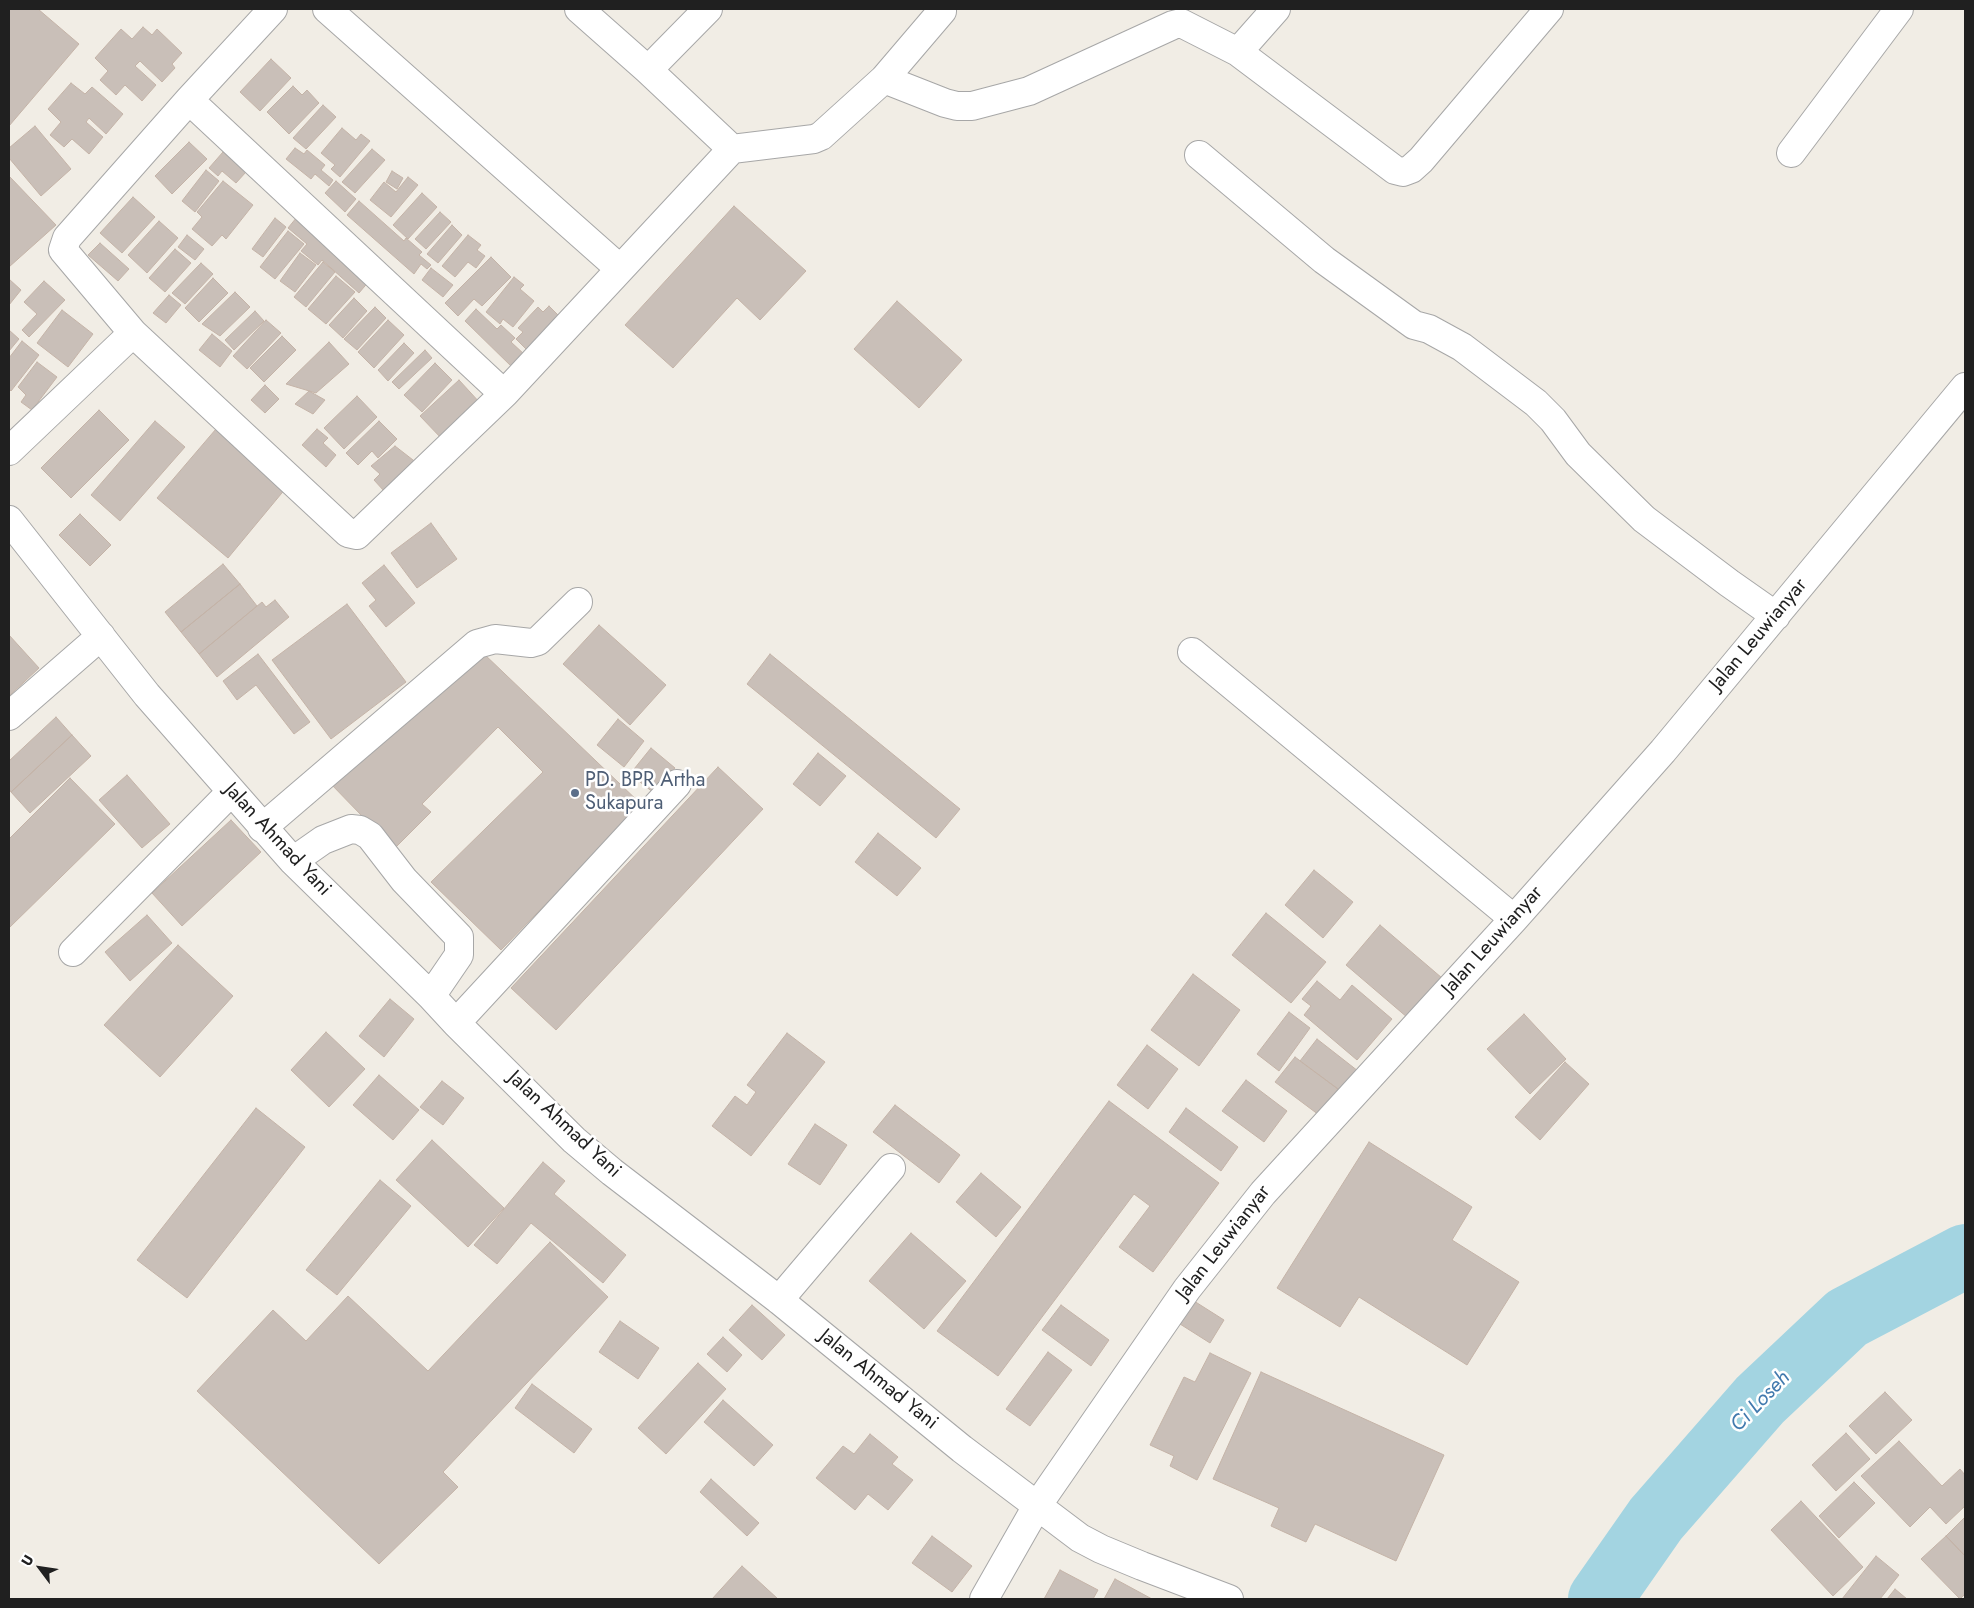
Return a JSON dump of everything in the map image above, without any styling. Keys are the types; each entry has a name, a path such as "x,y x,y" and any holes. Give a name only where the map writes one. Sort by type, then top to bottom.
{"street":[{"path":"273,9 189,100 67,238 63,250 134,333 352,535 357,535 504,394 619,268 732,149 814,139 821,136 884,79 942,11"},
{"path":"327,9 619,268"},
{"path":"578,9 648,70 732,149"},
{"path":"648,70 708,9"},
{"path":"1238,52 1276,9"},
{"path":"884,79 945,103 957,106 972,106 1029,91 1178,24 1186,24 1238,52 1396,170 1403,172 1411,169 1421,160 1549,9"},
{"path":"1790,153 1899,9"},
{"path":"189,100 504,394"},
{"path":"1199,155 1332,266 1414,324 1429,329 1462,347 1536,403 1553,420 1578,454 1644,519 1729,584 1776,616"},
{"path":"9,451 134,333"},
{"name":"Jalan Leuwianyar","path":"984,1599 1036,1506 1187,1289 1263,1193 1514,919 1663,751 1965,387"},
{"name":"Jalan Ahmad Yani","path":"9,520 147,696 262,828 574,1140 612,1172 779,1300 962,1449 1080,1538 1102,1550 1229,1599"},
{"path":"262,828 477,644 495,639 531,643 538,641 578,602"},
{"path":"9,716 101,636"},
{"path":"1192,652 1514,919"},
{"path":"456,1024 677,784"},
{"path":"73,952 231,792"},
{"path":"293,861 323,840 351,829 360,830 370,836 404,880 459,937 459,955 431,996"},
{"path":"779,1300 891,1168"}],"building":[{"path":"9,9 38,9 79,44 9,126"},
{"path":"143,27 152,35 157,29 182,53 172,64 175,68 162,82 140,61 135,66 156,85 142,101 125,85 116,95 100,80 108,71 95,58 121,29 132,39"},
{"path":"271,59 291,78 260,111 240,92"},
{"path":"71,83 85,94 92,87 123,114 106,134 89,118 86,122 103,137 89,154 72,139 64,147 50,135 61,122 48,109"},
{"path":"293,86 302,95 307,90 319,103 289,134 267,112"},
{"path":"323,105 336,117 306,149 293,138"},
{"path":"35,126 71,169 41,196 9,158 9,148"},
{"path":"342,128 356,140 361,134 370,141 340,177 331,169 335,165 321,153"},
{"path":"189,142 207,159 172,194 155,176"},
{"path":"295,148 304,154 307,150 325,165 321,170 333,180 329,186 315,174 311,179 286,159"},
{"path":"372,149 385,160 355,193 342,182"},
{"path":"223,152 246,172 236,183 222,171 218,176 209,168"},
{"path":"206,170 219,181 195,212 182,201"},
{"path":"392,171 403,178 397,189 386,182"},
{"path":"9,176 56,225 9,267"},
{"path":"408,177 418,185 391,217 370,200 384,182 396,192"},
{"path":"223,181 253,205 226,239 222,235 212,246 192,229 202,217 197,212"},
{"path":"336,181 356,199 345,212 325,193"},
{"path":"422,193 437,207 408,239 393,225"},
{"path":"133,197 155,217 122,253 100,233"},
{"path":"359,201 404,241 406,238 422,252 419,255 431,265 427,269 421,264 414,274 347,215"},
{"path":"734,206 806,271 760,320 737,298 673,368 625,325"},
{"path":"440,212 451,222 426,249 415,239"},
{"path":"297,217 370,280 359,293 322,260 318,265 301,251 307,244 288,228"},
{"path":"275,218 286,227 263,257 252,249"},
{"path":"159,221 178,238 147,273 128,255"},
{"path":"452,225 462,235 438,263 427,254"},
{"path":"288,231 304,244 275,279 260,267"},
{"path":"187,235 204,249 195,260 178,247"},
{"path":"468,235 481,245 477,250 485,256 476,268 468,262 455,277 442,266"},
{"path":"100,243 129,269 118,281 88,255"},
{"path":"175,249 191,263 165,292 149,278"},
{"path":"300,253 316,265 295,292 280,281"},
{"path":"491,257 511,277 482,306 474,299 458,316 445,303"},
{"path":"323,262 335,272 306,307 294,297"},
{"path":"201,263 213,274 185,304 172,293"},
{"path":"431,268 453,285 443,297 422,280"},
{"path":"336,276 355,292 326,324 308,309"},
{"path":"514,277 524,285 520,289 534,301 513,327 503,319 500,324 486,312"},
{"path":"213,278 228,293 199,322 185,308"},
{"path":"9,279 21,290 9,305"},
{"path":"44,281 65,300 29,337 22,330 37,314 24,302"},
{"path":"235,292 250,307 220,336 202,324"},
{"path":"169,295 181,305 166,323 153,313"},
{"path":"354,298 367,311 343,338 329,325"},
{"path":"897,301 962,360 919,408 854,349"},
{"path":"549,306 565,322 532,355 516,339 523,332 518,328 538,307 543,312"},
{"path":"375,307 386,318 357,350 344,339"},
{"path":"476,309 497,329 501,325 515,338 511,342 525,355 513,368 465,321"},
{"path":"62,310 93,334 68,367 37,343"},
{"path":"255,311 264,321 234,350 225,340"},
{"path":"266,320 281,333 247,369 233,356"},
{"path":"388,320 404,335 374,368 358,352"},
{"path":"9,330 19,339 9,351"},
{"path":"212,334 232,351 220,367 199,350"},
{"path":"282,336 296,350 264,382 250,368"},
{"path":"22,341 39,355 11,391 9,389 9,358"},
{"path":"329,342 349,364 316,393 286,384"},
{"path":"404,343 414,353 388,381 378,370"},
{"path":"425,350 432,358 399,389 392,382"},
{"path":"37,362 57,377 32,410 21,402 26,395 18,387"},
{"path":"435,363 452,380 422,412 404,395"},
{"path":"459,380 481,404 443,440 420,416"},
{"path":"265,385 279,399 265,413 251,400"},
{"path":"309,391 325,400 313,414 295,404"},
{"path":"357,396 377,417 344,449 324,428"},
{"path":"99,410 129,440 71,498 41,468"},
{"path":"155,421 185,447 120,521 91,495"},
{"path":"379,421 397,439 378,458 372,451 358,465 346,453"},
{"path":"216,429 286,488 228,558 157,498"},
{"path":"317,429 328,438 323,443 336,455 326,467 302,445"},
{"path":"395,446 422,467 384,491 374,480 380,474 371,466"},
{"path":"80,514 111,545 90,566 59,535"},
{"path":"431,523 457,559 417,588 391,553"},
{"path":"223,564 240,584 181,632 165,612"},
{"path":"384,565 415,603 386,627 369,606 376,600 362,583"},
{"path":"240,584 257,606 199,654 181,632"},
{"path":"275,600 289,617 217,677 199,654 262,602 266,607"},
{"path":"347,604 406,682 331,739 272,660"},
{"path":"599,625 666,685 630,725 563,664"},
{"path":"9,635 39,668 9,696"},
{"name":"PD. BPR Artha Sukapura","path":"482,652 642,805 501,950 431,882 543,772 498,727 422,804 431,812 394,849 330,783"},
{"path":"258,654 310,722 294,734 256,685 237,700 223,681"},
{"path":"770,654 960,809 936,838 747,684"},
{"path":"56,717 72,735 11,792 9,789 9,761"},
{"path":"618,719 644,741 624,767 597,745"},
{"path":"72,735 91,756 30,813 11,792"},
{"path":"651,748 675,768 654,793 630,774"},
{"path":"818,753 846,776 820,806 793,784"},
{"path":"718,767 763,809 556,1030 511,988"},
{"path":"127,775 170,824 142,848 99,800"},
{"path":"70,778 115,824 9,928 9,839"},
{"path":"231,820 261,852 182,926 152,893"},
{"path":"878,833 921,868 897,896 855,862"},
{"path":"1314,870 1353,902 1323,938 1285,905"},
{"path":"1266,913 1326,962 1291,1003 1232,955"},
{"path":"147,915 172,943 130,981 105,952"},
{"path":"1380,925 1442,978 1408,1018 1346,965"},
{"path":"178,945 233,996 160,1077 104,1025"},
{"path":"1193,974 1240,1010 1199,1066 1151,1030"},
{"path":"1317,981 1340,1000 1352,985 1392,1019 1357,1060 1304,1015 1311,1006 1302,999"},
{"path":"390,999 414,1019 384,1057 359,1036"},
{"path":"1289,1012 1310,1028 1279,1071 1257,1054"},
{"path":"1524,1014 1566,1059 1530,1094 1487,1049"},
{"path":"326,1032 365,1069 329,1107 291,1070"},
{"path":"787,1033 825,1062 751,1156 712,1126 735,1096 747,1105 756,1092 747,1085"},
{"path":"1317,1039 1358,1071 1342,1092 1300,1061"},
{"path":"1147,1045 1178,1069 1148,1109 1117,1085"},
{"path":"1295,1057 1338,1089 1319,1115 1275,1082"},
{"path":"1565,1062 1589,1084 1540,1140 1515,1117"},
{"path":"379,1075 419,1110 393,1140 353,1105"},
{"path":"1246,1080 1287,1111 1264,1142 1222,1111"},
{"path":"442,1081 464,1098 443,1125 420,1107"},
{"path":"1109,1101 1219,1183 1153,1272 1119,1247 1150,1206 1134,1194 998,1376 937,1331"},
{"path":"895,1105 960,1155 939,1183 873,1132"},
{"path":"256,1108 305,1147 187,1298 137,1260"},
{"path":"1186,1108 1238,1147 1221,1171 1169,1132"},
{"path":"815,1124 847,1145 820,1185 788,1164"},
{"path":"432,1140 504,1208 468,1247 396,1180"},
{"path":"1369,1142 1472,1207 1452,1240 1519,1282 1467,1365 1359,1297 1340,1327 1277,1288"},
{"path":"543,1162 565,1181 554,1194 626,1255 603,1283 531,1223 497,1264 474,1245"},
{"path":"981,1173 1021,1207 996,1237 956,1202"},
{"path":"380,1180 411,1206 337,1295 306,1270"},
{"path":"911,1233 966,1281 924,1329 869,1281"},
{"path":"550,1242 608,1297 443,1472 458,1487 379,1564 197,1391 273,1310 306,1341 348,1296 428,1371"},
{"path":"1194,1301 1224,1320 1210,1343 1180,1324"},
{"path":"752,1305 785,1335 762,1360 729,1330"},
{"path":"1061,1305 1109,1340 1091,1366 1042,1330"},
{"path":"620,1321 659,1348 638,1379 599,1352"},
{"path":"723,1337 742,1355 727,1372 707,1354"},
{"path":"1048,1352 1072,1370 1030,1426 1006,1409"},
{"path":"1210,1353 1251,1373 1197,1480 1170,1466 1174,1456 1150,1445 1184,1377 1195,1382"},
{"path":"698,1363 726,1389 666,1454 638,1428"},
{"path":"1261,1372 1444,1455 1396,1561 1315,1524 1306,1542 1271,1526 1279,1508 1213,1479"},
{"path":"532,1384 592,1429 574,1453 515,1408"},
{"path":"1885,1392 1912,1420 1876,1454 1849,1426"},
{"path":"723,1400 773,1445 754,1466 704,1422"},
{"path":"1846,1433 1870,1459 1836,1491 1812,1465"},
{"path":"870,1434 898,1457 892,1464 913,1480 888,1510 868,1494 855,1510 816,1478 843,1446 854,1454"},
{"path":"1899,1441 1942,1486 1960,1469 1965,1475 1965,1506 1946,1524 1930,1507 1910,1527 1861,1476"},
{"path":"711,1479 759,1523 747,1536 700,1492"},
{"path":"1854,1482 1875,1503 1839,1538 1819,1516"},
{"path":"1801,1501 1863,1567 1833,1596 1771,1530"},
{"path":"1965,1517 1965,1556 1946,1536"},
{"path":"932,1536 972,1566 952,1592 912,1563"},
{"path":"1946,1536 1965,1556 1965,1594 1960,1599 1921,1559"},
{"path":"1876,1556 1899,1575 1880,1599 1842,1599"},
{"path":"742,1566 778,1599 712,1599"},
{"path":"1060,1570 1098,1590 1093,1599 1044,1599"},
{"path":"1115,1579 1152,1599 1104,1599"},
{"path":"1895,1589 1907,1599 1887,1599"}],"waterway":[{"name":"Ci Loseh","path":"1600,1599 1656,1519 1760,1400 1847,1318 1965,1256"}],"place":[{"name":"PD. BPR Artha Sukapura","path":"575,793"}]}
